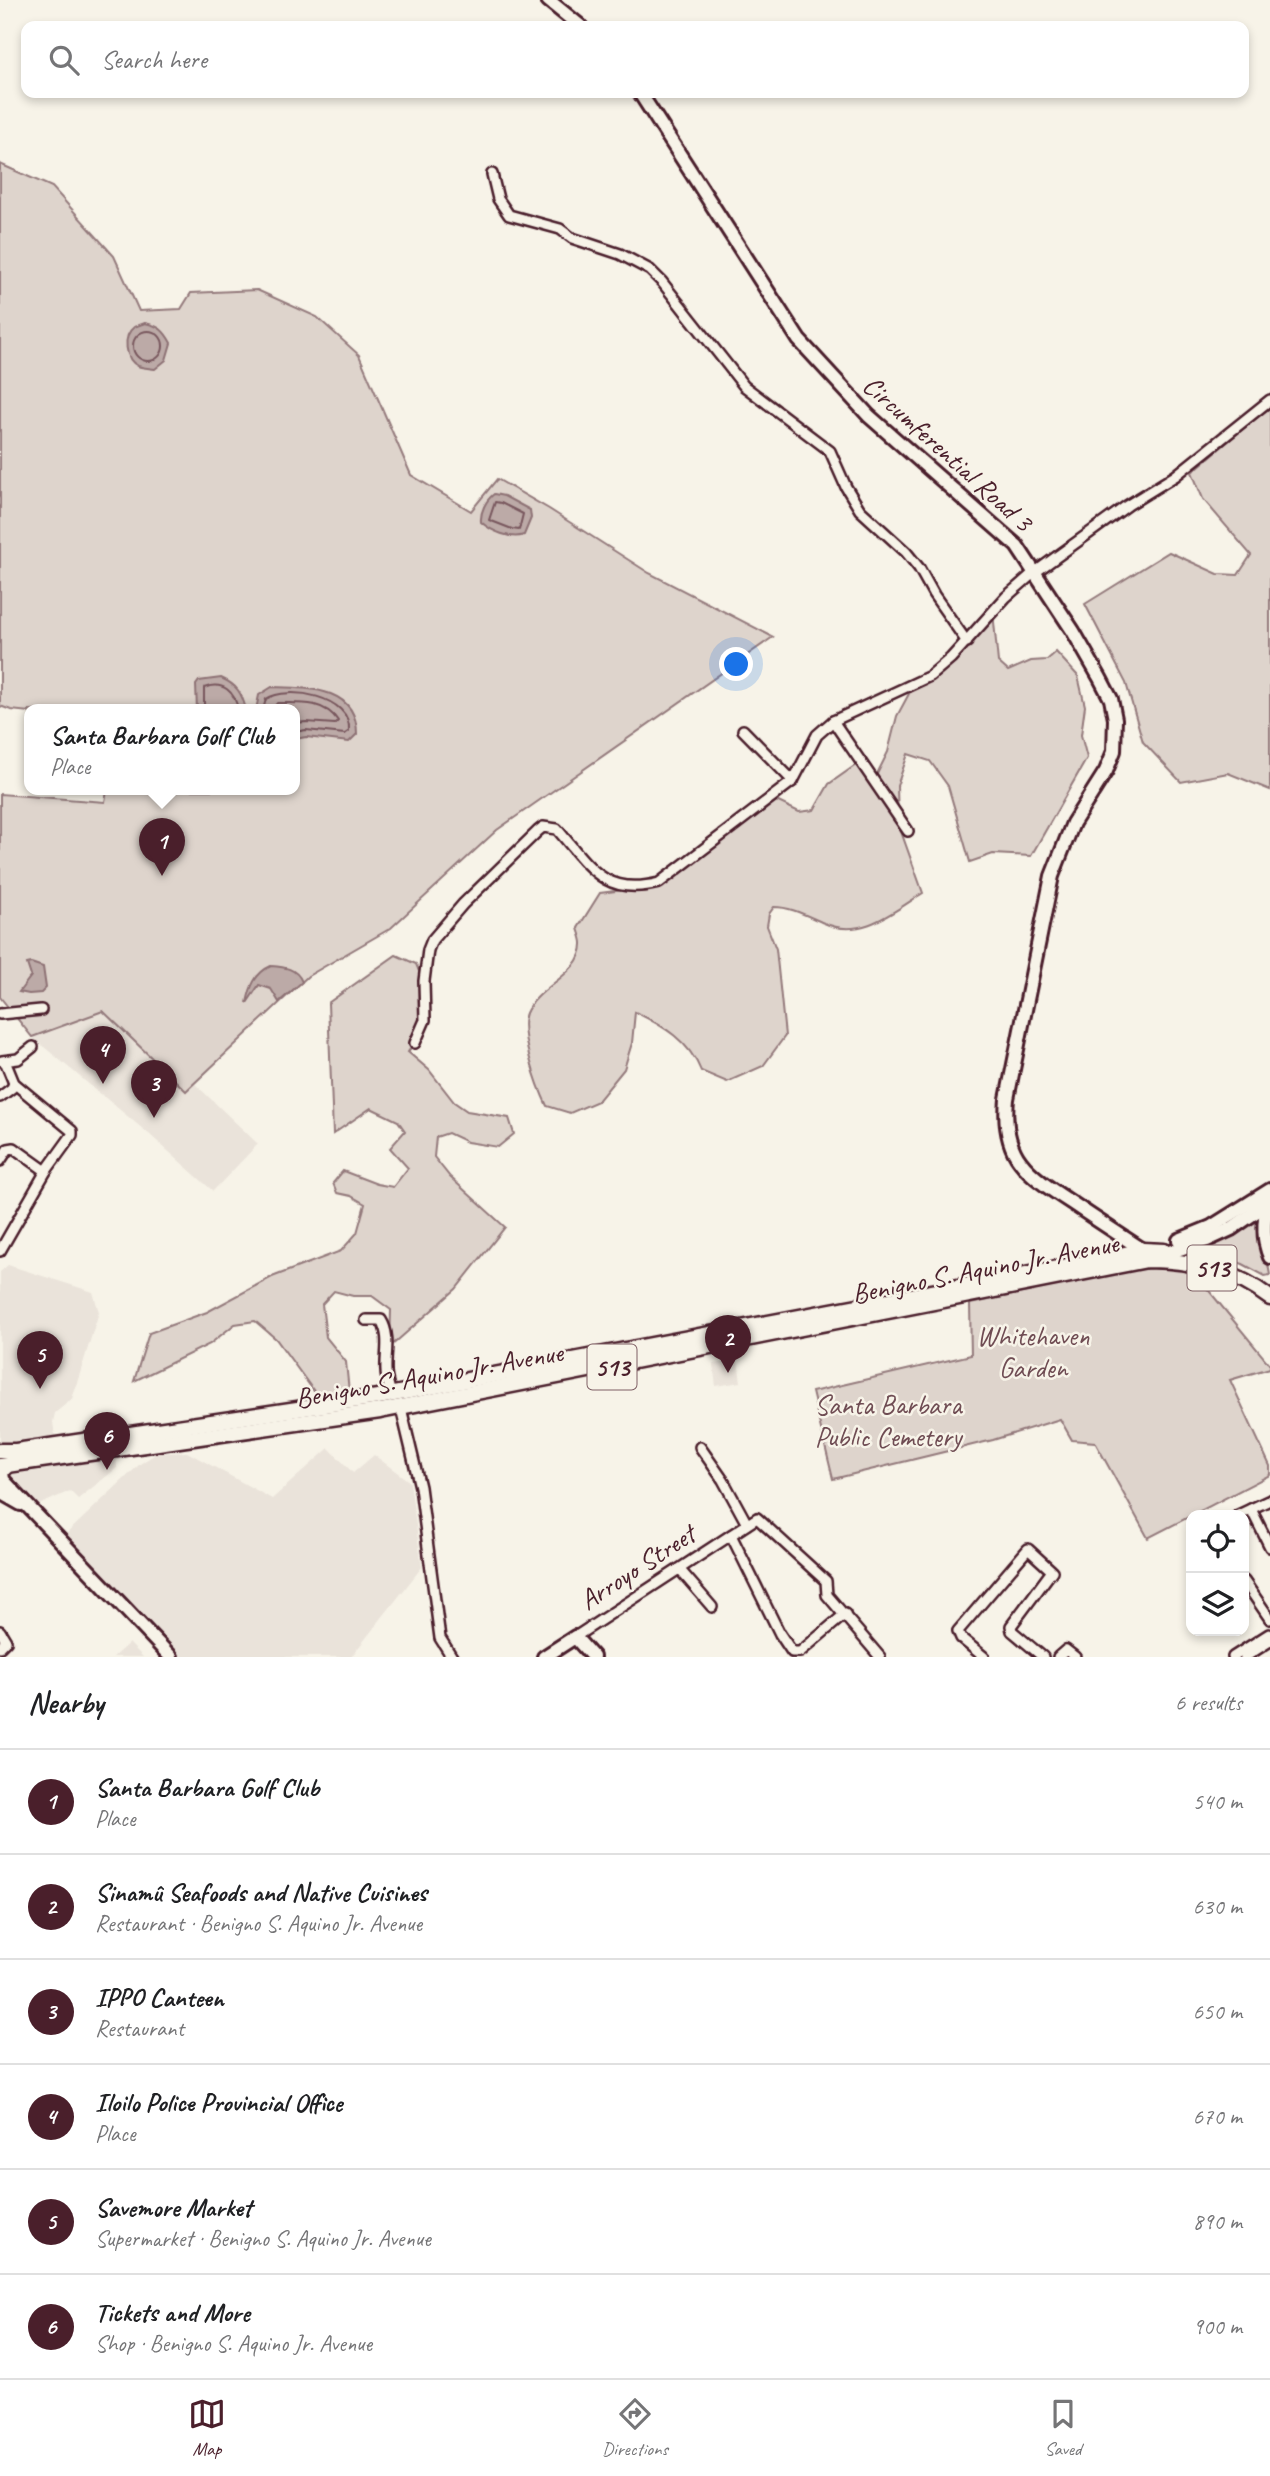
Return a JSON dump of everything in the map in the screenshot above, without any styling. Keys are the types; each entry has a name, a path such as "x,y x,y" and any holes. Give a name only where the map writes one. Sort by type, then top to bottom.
{"main road":[{"path":"548,0 574,21"},
{"name":"Circumferential Road 3","path":"643,98 799,340 869,416 1017,546 1101,678 1111,699 1116,736 1110,762 1073,823 1052,876 1005,1118 1007,1135 1018,1160 1031,1175 1145,1255"},
{"path":"1145,1255 1211,1227 1270,1190"},
{"path":"1169,1251 1207,1240 1231,1229 1269,1200"},
{"path":"1269,1200 1265,1215 1265,1235 1270,1257"},
{"name":"Benigno S. Aquino Jr. Avenue","path":"0,1451 74,1448 401,1408 634,1355 1169,1251 1194,1254 1221,1262 1241,1270 1270,1288"},
{"name":"Benigno S. Aquino Jr. Avenue","path":"1145,1255 1217,1270 1238,1278 1270,1298"},
{"name":"Benigno S. Aquino Jr. Avenue","path":"5,1466 74,1448 634,1355"},
{"path":"5,1466 2,1472 3,1480 171,1657"},
{"path":"0,1492 30,1509"},
{"path":"575,1637 593,1657"},
{"name":"Arroyo Street","path":"544,1657 575,1637"}],"street":[{"path":"492,174 498,199 509,215 560,229 572,238 620,254 650,270 744,386 830,451 860,510 906,552 919,568 934,596 967,642"},
{"path":"415,1042 425,1020 424,981 432,940 463,904 543,827 557,829 601,878 628,887 659,883 793,781 817,734 833,721 930,676 967,642 1006,597 1035,572 1128,505 1175,476 1270,400"},
{"path":"833,721 908,831"},
{"path":"743,730 793,781"},
{"path":"0,1014 41,1010"},
{"path":"0,1251 46,1171 71,1138 72,1131 14,1083 3,1061 18,1059 33,1047"},
{"path":"0,1097 12,1088 14,1083"},
{"path":"0,1161 8,1149 14,1148 46,1171"},
{"path":"366,1320 381,1320 384,1324 387,1340 386,1372 391,1394"},
{"path":"401,1408 420,1487 440,1638 452,1657"},
{"path":"700,1447 723,1480 747,1524"},
{"path":"1270,1500 1251,1509 1270,1547"},
{"name":"Arroyo Street","path":"575,1637 757,1518 826,1581 825,1593 845,1614"},
{"path":"731,1535 780,1634 792,1652 800,1652 845,1614 880,1657"},
{"path":"984,1657 961,1638 958,1631 1028,1549 1052,1571 1011,1626 1012,1631 1043,1657"},
{"path":"680,1570 712,1607"},
{"path":"1249,1588 1270,1619"},
{"path":"0,1631 6,1641 0,1647"},
{"path":"1233,1657 1270,1635"},
{"path":"1245,1657 1270,1635"},
{"path":"1059,1657 1066,1650 1075,1657"}],"shaded area":[{"path":"103,1011 183,1090 192,1081 258,1144 213,1191 32,1037"},
{"path":"8,1265 93,1292 99,1312 72,1399 55,1413 55,1436 9,1444 0,1443 0,1272"},
{"path":"738,1361 741,1382 716,1386 713,1364"},
{"path":"329,1448 353,1473 374,1455 410,1482 422,1567 351,1657 181,1657 64,1536 140,1464 157,1453 187,1452 272,1499"},
{"path":"116,1455 117,1468 78,1499 70,1491 39,1505 11,1482 12,1472 18,1470"},
{"path":"129,1643 143,1657 113,1657"}],"green space":[{"path":"0,164 52,187 114,256 139,311 181,309 191,293 257,290 317,317 359,355 411,475 471,511 497,479 649,573 773,637 497,830 391,928 308,976 186,1091 103,1011 32,1037 0,997 0,794 105,802 106,795 300,795 300,704 24,704 24,711 0,706"},
{"path":"1270,406 1270,790 1228,773 1181,782 1143,742 1126,683 1085,604 1169,552 1218,574 1238,575 1251,555 1203,499 1192,472"},
{"path":"993,612 998,662 1008,671 1031,661 1047,660 1056,652 1078,676 1085,706 1081,735 1087,758 1031,856 993,854 970,862 948,786 930,761 908,754 897,786 898,823 923,893 876,922 851,928 838,927 793,910 774,907 769,914 767,926 776,949 785,1036 763,1066 727,1082 701,1071 690,1051 682,1043 656,1023 635,1012 632,1043 624,1069 598,1101 570,1113 547,1106 527,1046 524,1022 526,1013 532,1003 575,963 582,943 578,928 600,893 655,886 770,798 799,812 814,810 829,784 856,765 877,774 888,752 897,716 911,690 934,677"},
{"path":"396,955 416,964 426,988 425,1026 408,1052 429,1070 454,1102 467,1111 509,1118 514,1134 498,1147 467,1142 448,1133 436,1137 434,1157 450,1177 505,1227 456,1289 390,1347 391,1310 372,1296 353,1296 334,1291 322,1304 326,1337 346,1362 349,1392 316,1394 276,1339 255,1321 235,1324 210,1344 134,1381 149,1333 207,1312 272,1277 341,1251 357,1233 365,1204 351,1196 337,1193 333,1183 343,1171 393,1187 408,1168 390,1148 405,1131 398,1121 371,1108 333,1134 328,1003"},
{"path":"1256,1218 1260,1220 1270,1275 1265,1276 1243,1264 1207,1252 1208,1244"},
{"path":"1177,1267 1192,1270 1270,1365 1270,1368 1230,1380 1270,1466 1270,1475 1202,1510 1186,1510 1186,1518 1148,1538 1095,1442 1072,1440 1060,1419 993,1440 833,1479 812,1392 971,1355 970,1304 1135,1269"}],"water":[{"path":"145,323 161,329 171,343 166,360 155,369 138,366 128,353 130,331"},
{"path":"494,494 504,496 530,510 531,518 524,535 501,534 481,522 484,506"},
{"path":"221,678 238,690 244,704 197,704 196,685 199,681"},
{"path":"272,687 328,693 349,707 355,718 357,734 349,742 300,738 300,704 257,704 259,695"},
{"path":"27,964 43,967 46,988 41,993 19,992 31,976"},
{"path":"271,966 293,971 302,982 279,1002 271,989 259,985 247,1003 254,981 261,972"}],"place":[{"name":"Santa Barbara Golf Club","path":"162,876"},
{"name":"Iloilo Police Provincial Office","path":"103,1084"},
{"name":"IPPO Canteen","path":"154,1118"},
{"name":"Sinamû Seafoods and Native Cuisines","path":"728,1373"},
{"name":"Savemore Market","path":"40,1389"},
{"name":"Tickets and More","path":"107,1470"}],"park label":[{"name":"Whitehaven Garden","path":"1033,1351"},
{"name":"Santa Barbara Public Cemetery","path":"888,1420"}]}
